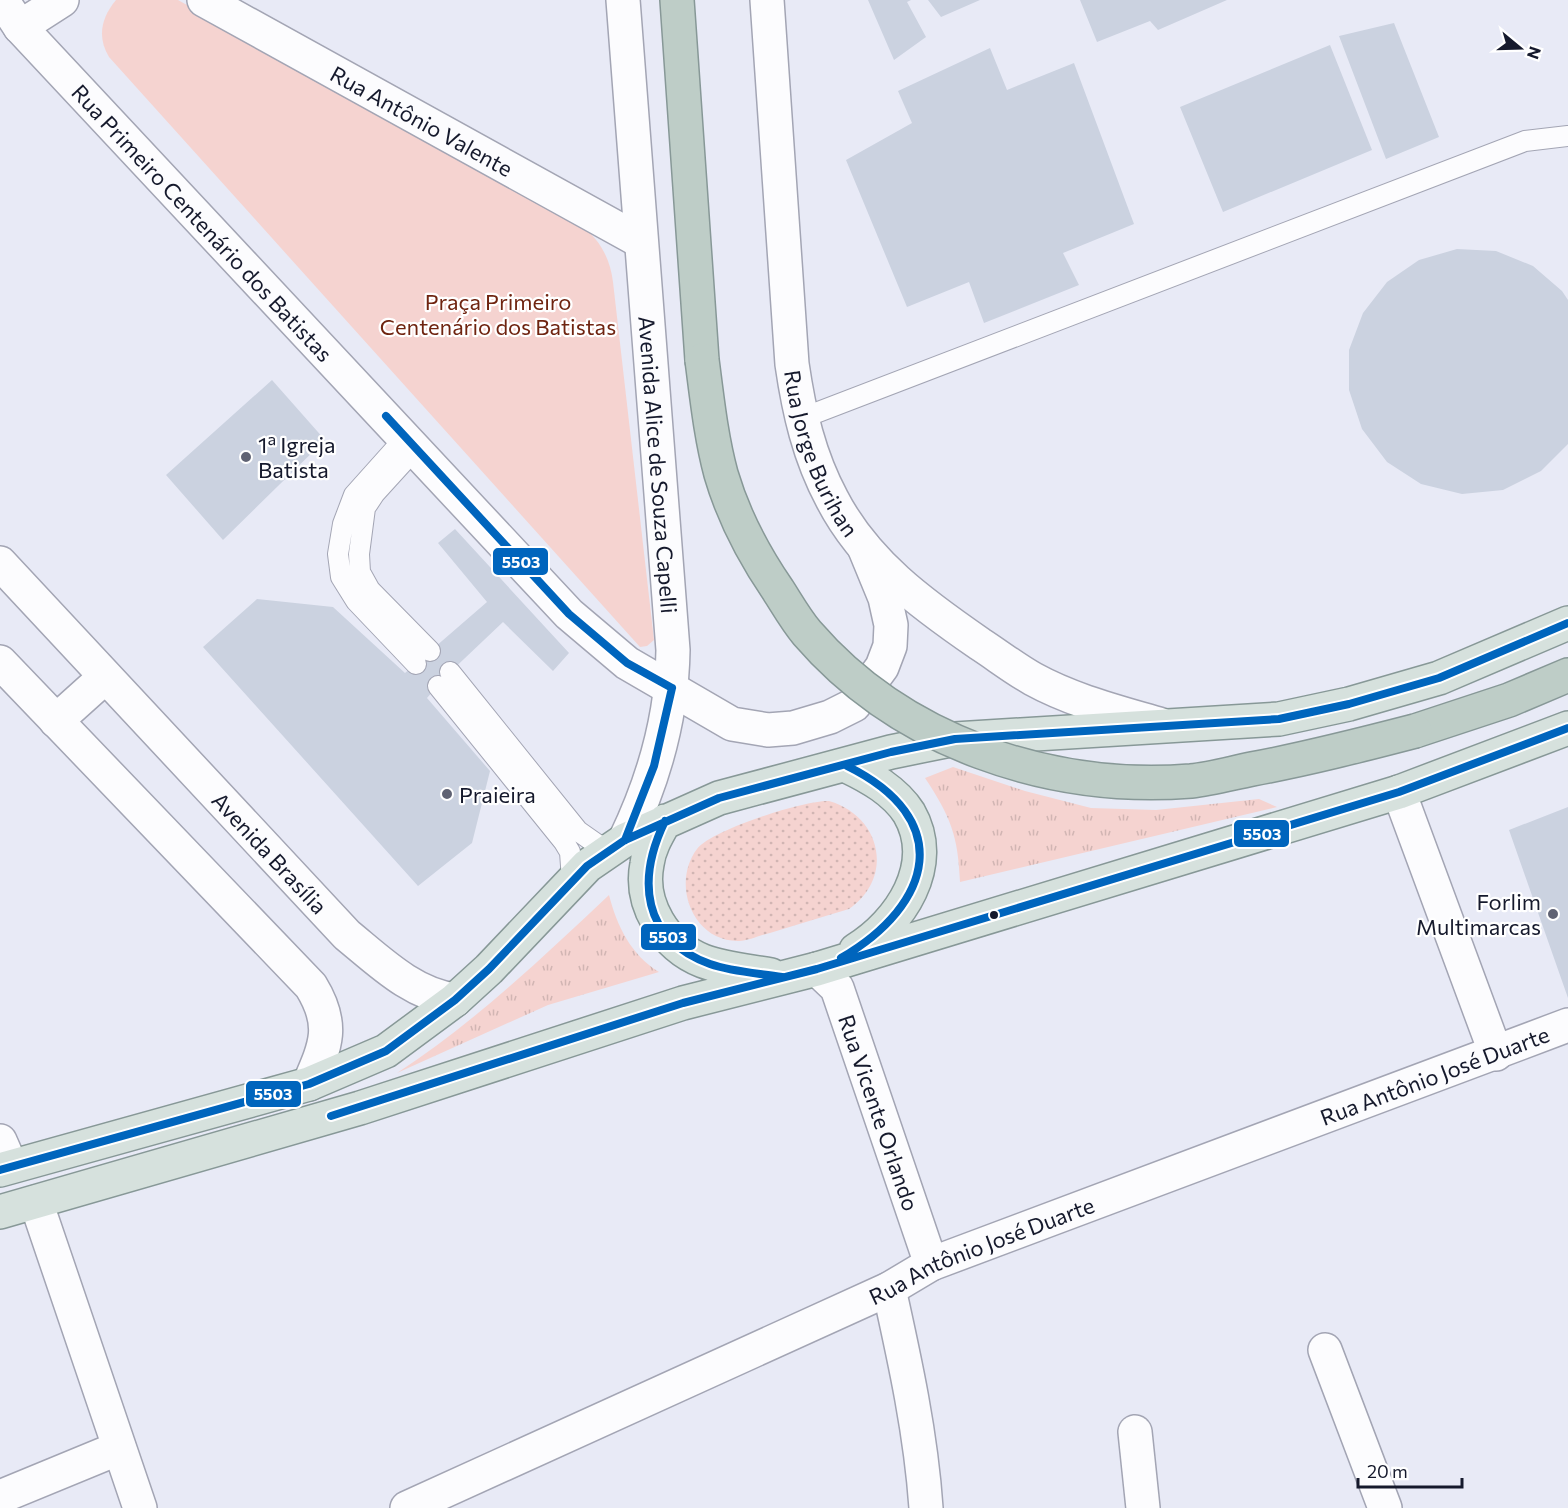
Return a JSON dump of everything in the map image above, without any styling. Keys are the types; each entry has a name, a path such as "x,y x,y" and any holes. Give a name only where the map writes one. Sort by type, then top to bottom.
{"highway":[{"path":"677,0 702,360 710,420 722,475 742,528 767,574 806,632 840,667 893,710 941,735 1025,767 1089,780 1192,781 1316,757 1415,731 1509,700 1568,675"}],"main road":[{"path":"4,1159 309,1084 386,1051 455,1000 489,969 572,880 619,844 719,798 847,766 891,752 955,739 1279,719 1349,704 1439,678 1568,623"},
{"path":"0,1212 360,1108 683,1003 817,969 1399,792 1568,728"},
{"path":"817,969 871,941 891,923 905,906 919,856 917,832 908,812 892,794 877,782 847,766"},
{"path":"665,821 653,842 646,865 647,889 652,914 668,936 703,961 782,977"}],"street":[{"name":"Rua Primeiro Centenário dos Batistas","path":"2,0 20,27 569,614 627,663 732,724 768,730 793,728 830,717 854,705 882,667 890,646 891,625 885,598 864,547"},
{"path":"20,27 62,0"},
{"name":"Rua Antônio Valente","path":"204,0 640,241"},
{"name":"Avenida Alice de Souza Capelli","path":"619,844 650,783 660,748 672,688 673,650 623,0"},
{"name":"Rua Jorge Burihan","path":"767,0 787,313 800,419 813,459 832,500 864,547 894,580 927,608 1033,679 1094,705 1163,725"},
{"name":"Avenida Brasília","path":"0,563 347,935 408,983 436,997 455,1000"},
{"path":"0,662 311,986 320,1001 327,1025 324,1050 309,1084"},
{"path":"56,722 105,677"},
{"path":"1399,792 1497,1054"},
{"name":"Rua Vicente Orlando","path":"817,969 837,988 931,1264"},
{"name":"Rua Antônio José Duarte","path":"407,1508 889,1289 931,1264 1497,1054 1568,1025"},
{"path":"36,1202 140,1508"},
{"path":"889,1289 909,1376 924,1469 926,1508"},
{"path":"1325,1350 1385,1508"},
{"path":"1135,1432 1143,1508"},
{"path":"0,1497 119,1448"}],"lane":[{"path":"800,419 1525,141 1568,135"},
{"path":"402,434 360,502 343,524 338,554 341,577 356,601 423,658"},
{"path":"572,880 570,852 444,679 578,831 598,845 619,844"}],"green space":[{"name":"Praça Primeiro Centenário dos Batistas","path":"116,0 178,0 581,225 599,243 607,257 613,282 654,640 647,646 640,647 109,57 103,42 102,28"},
{"path":"953,767 1025,791 1091,808 1156,810 1259,799 1277,807 960,882 952,827 925,778"},
{"path":"829,801 847,809 861,820 870,833 876,849 877,865 873,881 863,896 849,909 743,941 723,939 709,932 698,921 686,893 689,863 697,849 720,833 739,825 800,805"},
{"path":"609,895 626,939 640,957 659,972 548,1005 397,1073 480,1011 533,966"}],"building":[{"path":"868,0 911,0 907,2 926,37 894,60"},
{"path":"928,0 980,0 941,17"},
{"path":"1080,0 1227,0 1158,30 1150,21 1097,42"},
{"path":"1394,23 1439,137 1386,159 1339,36"},
{"path":"1330,45 1372,150 1223,212 1180,107"},
{"path":"990,48 1007,90 1074,63 1134,224 1063,253 1079,285 984,323 969,282 907,307 846,160 912,123 898,91"},
{"path":"1457,249 1496,251 1533,266 1562,291 1568,300 1568,444 1541,471 1503,490 1462,494 1421,484 1387,462 1362,429 1349,390 1349,350 1363,313 1387,282 1419,260"},
{"name":"1ª Igreja Batista","path":"272,380 325,440 223,540 166,475"},
{"path":"455,529 569,653 553,671 503,622 445,677 427,698 490,771 472,843 418,886 203,647 257,599 333,607 405,673 487,602 438,543"},
{"name":"Forlim Multimarcas","path":"1568,807 1568,998 1509,830"}],"transit line":[{"name":"5503","path":"386,416 569,614 627,663 672,688"},
{"name":"5503","path":"0,1170 309,1084 386,1051 455,1000 489,969 587,866 625,840 719,798 891,752 955,739 1279,719 1349,704 1439,678 1568,623"},
{"name":"5503","path":"625,840 654,766 672,688"},
{"name":"5503","path":"331,1116 683,1003 817,969 1399,792 1568,728"},
{"name":"5503","path":"841,958 872,936 896,913 912,887 919,862 917,836 905,811 882,787 847,766"},
{"name":"5503","path":"665,821 656,843 649,885 651,905 658,923 670,939 687,953 710,964 737,971 782,977"}],"place":[{"name":"1ª Igreja Batista","path":"246,457"},
{"name":"Praieira","path":"447,794"},
{"name":"Forlim Multimarcas","path":"1553,914"}]}
